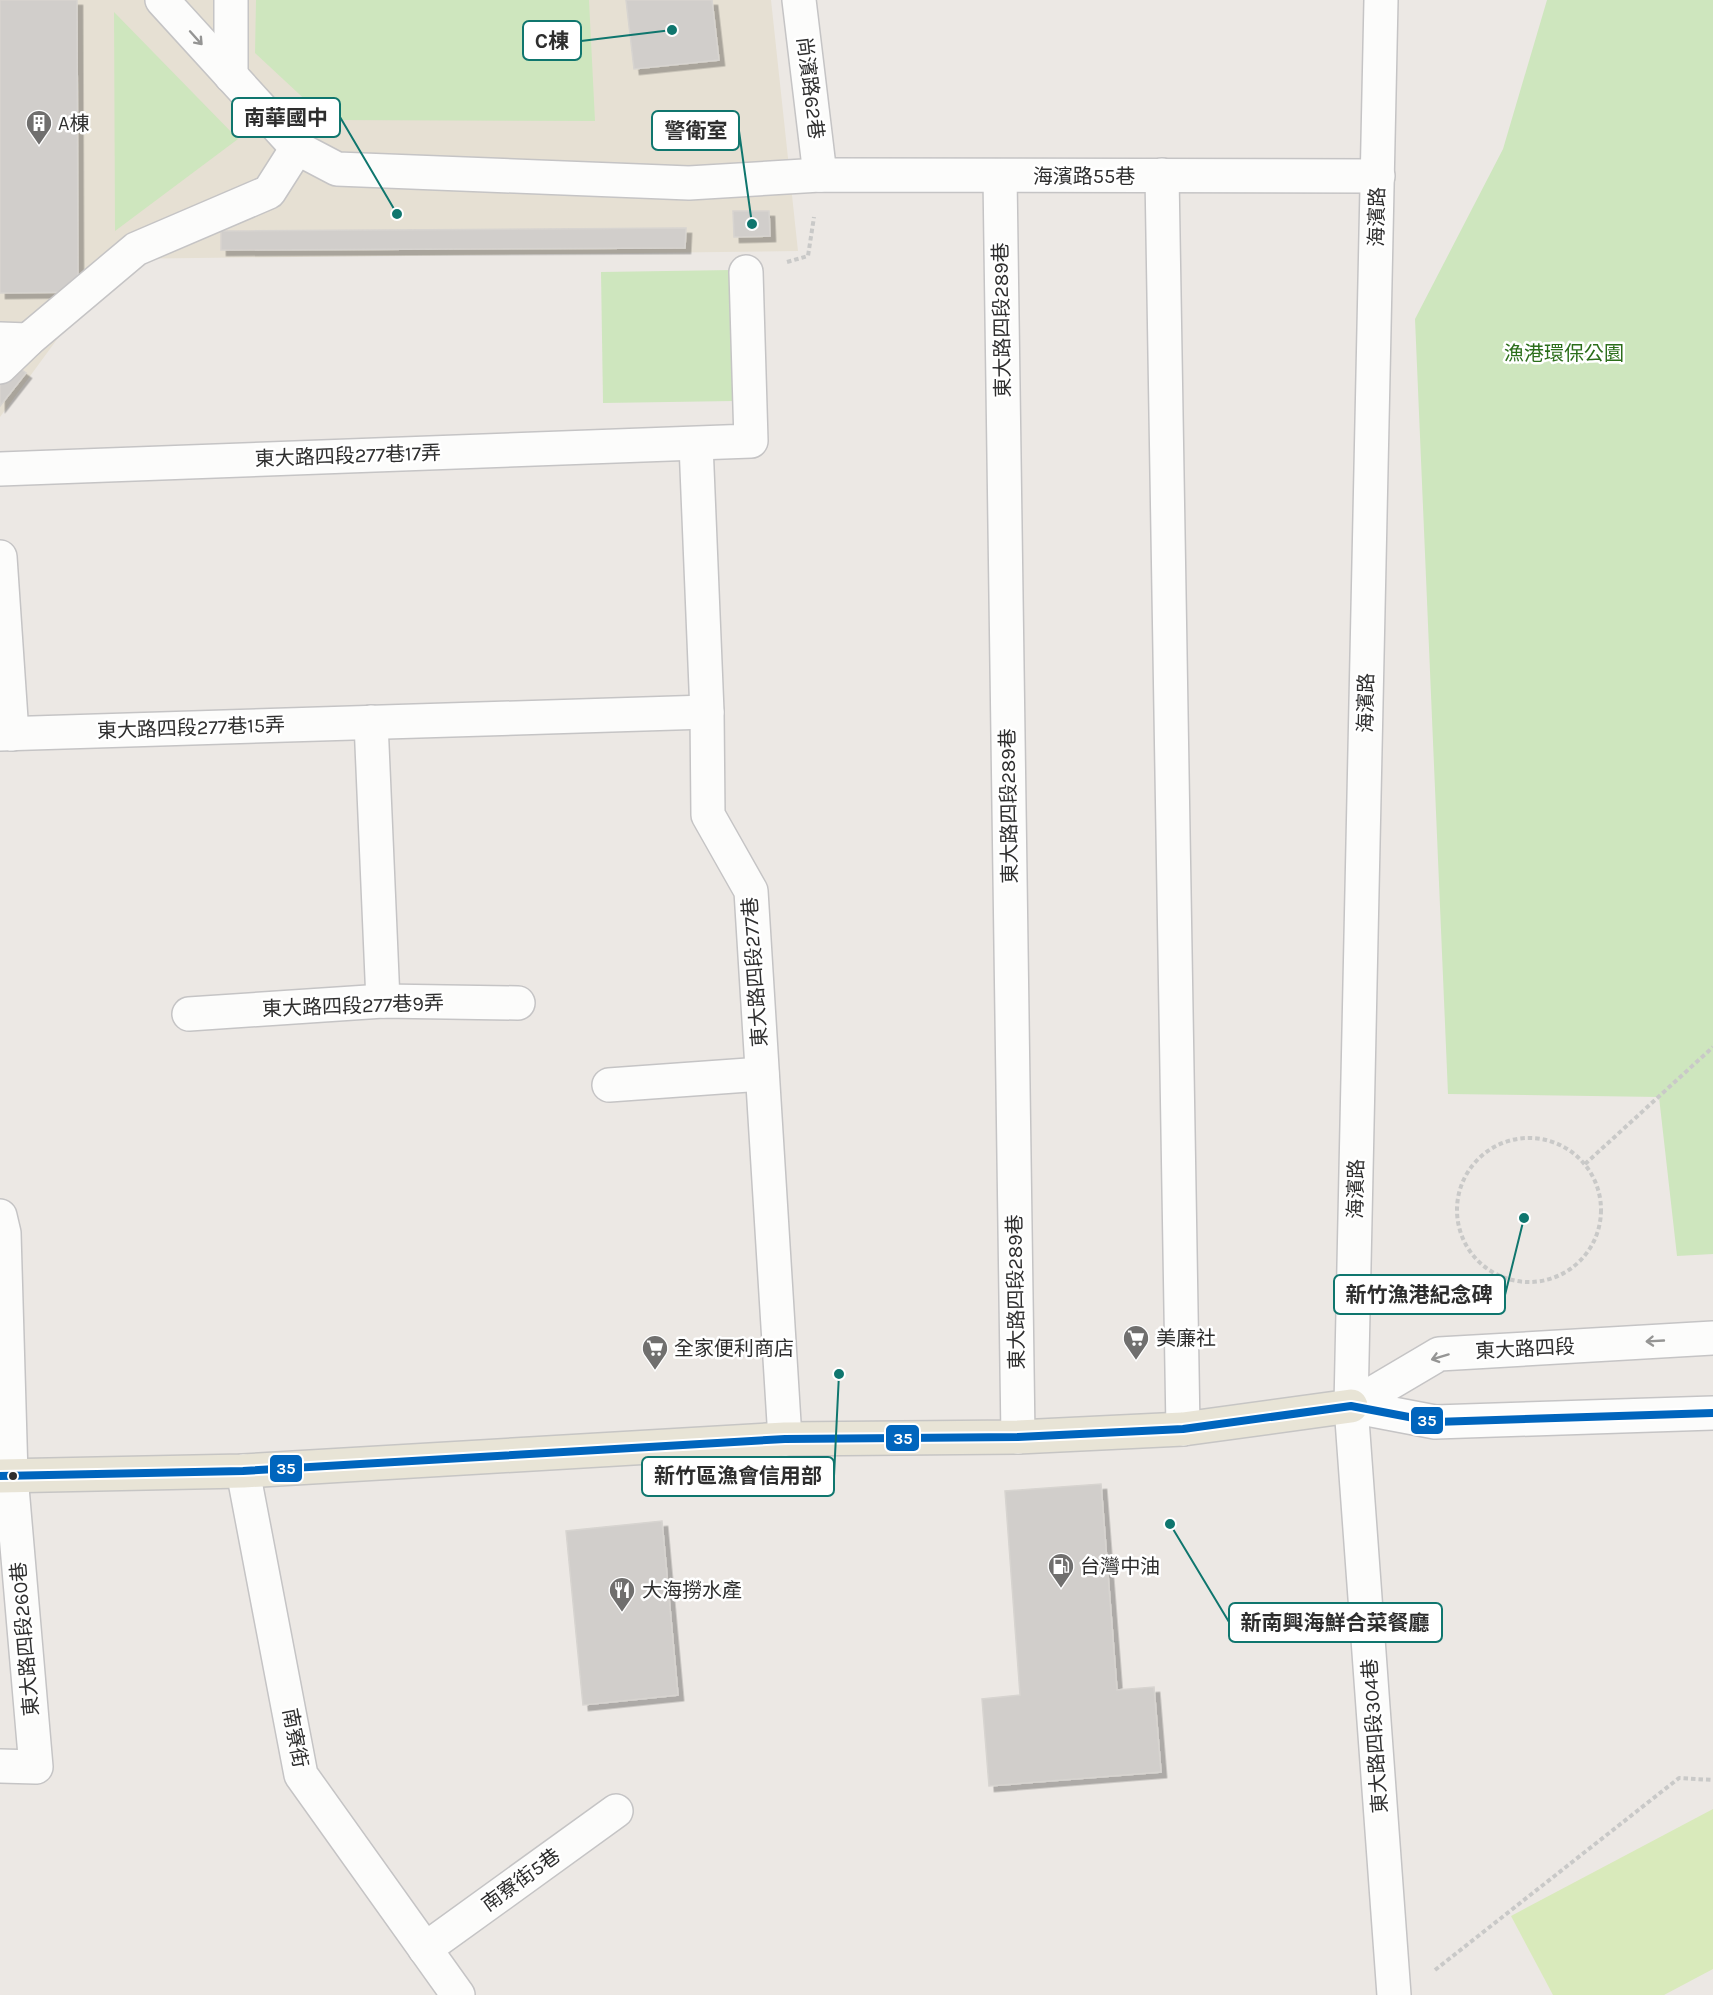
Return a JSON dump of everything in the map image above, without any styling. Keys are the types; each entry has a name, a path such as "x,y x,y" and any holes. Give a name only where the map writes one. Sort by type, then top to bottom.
{"main road":[{"name":"東大路四段","path":"5,1476 243,1471 785,1439 1018,1437 1183,1429 1351,1406"}],"street":[{"name":"海濱路55巷","path":"162,0 297,148 337,169 689,183 806,176 1378,176"},
{"path":"231,0 231,76"},
{"name":"尚濱路62巷","path":"799,0 806,176"},
{"name":"海濱路","path":"1351,1406 1380,0"},
{"path":"0,367 14,340 136,249 269,192 297,148"},
{"path":"1162,175 1183,1429"},
{"name":"東大路四段289巷","path":"1000,176 1018,1437"},
{"name":"東大路四段277巷17弄","path":"0,469 751,441 746,272"},
{"name":"東大路四段277巷","path":"696,444 707,712 708,815 751,891 785,1439"},
{"path":"0,557 6,734"},
{"name":"東大路四段277巷15弄","path":"6,734 707,712"},
{"path":"371,722 383,1001"},
{"name":"東大路四段277巷9弄","path":"189,1014 383,1001 518,1004"},
{"path":"609,1085 762,1074"},
{"path":"0,1216 4,1233 5,1476"},
{"name":"東大路四段","path":"1351,1406 1439,1354 1713,1338"},
{"name":"東大路四段","path":"1351,1406 1435,1422 1713,1413"},
{"name":"東大路四段304巷","path":"1351,1406 1394,1995"},
{"name":"南寮街","path":"243,1471 301,1775 458,1995"},
{"name":"東大路四段260巷","path":"0,1766 36,1767 5,1476"},
{"name":"南寮街5巷","path":"425,1949 616,1811"}],"path":[{"path":"746,272 808,256 806,176"},
{"path":"1585,1164 1713,1047"},
{"path":"1521,1137 1544,1139 1567,1148 1585,1164 1598,1184 1602,1208 1599,1232 1588,1253 1570,1270 1548,1281 1524,1284 1501,1278 1481,1265 1466,1247 1457,1224 1456,1201 1464,1178 1478,1158 1498,1144 1521,1137"},
{"path":"1429,1975 1679,1778 1713,1780"}],"shaded area":[{"path":"0,0 771,0 798,251 116,259 0,417"}],"green space":[{"path":"256,0 589,0 595,121 327,120 255,53"},
{"name":"漁港環保公園","path":"1547,0 1713,0 1713,1254 1677,1256 1659,1097 1448,1094 1415,319 1503,149"},
{"path":"114,12 238,139 115,231"},
{"path":"732,270 734,401 603,403 601,272"},
{"path":"1713,1809 1713,1969 1664,1995 1553,1995 1511,1916"}],"building":[{"name":"A棟","path":"0,0 77,0 78,292 0,293"},
{"path":"626,0 712,0 719,60 634,69"},
{"path":"733,211 769,211 770,236 734,237"},
{"path":"686,228 685,248 221,250 221,231"},
{"path":"12,363 26,373 0,406 0,377"},
{"name":"台灣中油","path":"1101,1484 1117,1690 1154,1687 1161,1772 989,1786 982,1699 1020,1695 1005,1491"},
{"name":"大海撈水產","path":"662,1521 678,1695 583,1705 566,1531"}],"transit line":[{"name":"35","path":"0,1476 243,1471 785,1439 1018,1437 1183,1429 1351,1406 1435,1422 1713,1413"}],"place":[{"name":"C棟","path":"672,30"},
{"name":"A棟","path":"39,146"},
{"name":"南華國中","path":"397,214"},
{"name":"警衛室","path":"752,224"},
{"name":"新竹漁港紀念碑","path":"1524,1218"},
{"name":"美廉社","path":"1136,1361"},
{"name":"全家便利商店","path":"655,1371"},
{"name":"新竹區漁會信用部","path":"839,1374"},
{"name":"新南興海鮮合菜餐廳","path":"1170,1524"},
{"name":"台灣中油","path":"1061,1589"},
{"name":"大海撈水產","path":"622,1613"}]}
